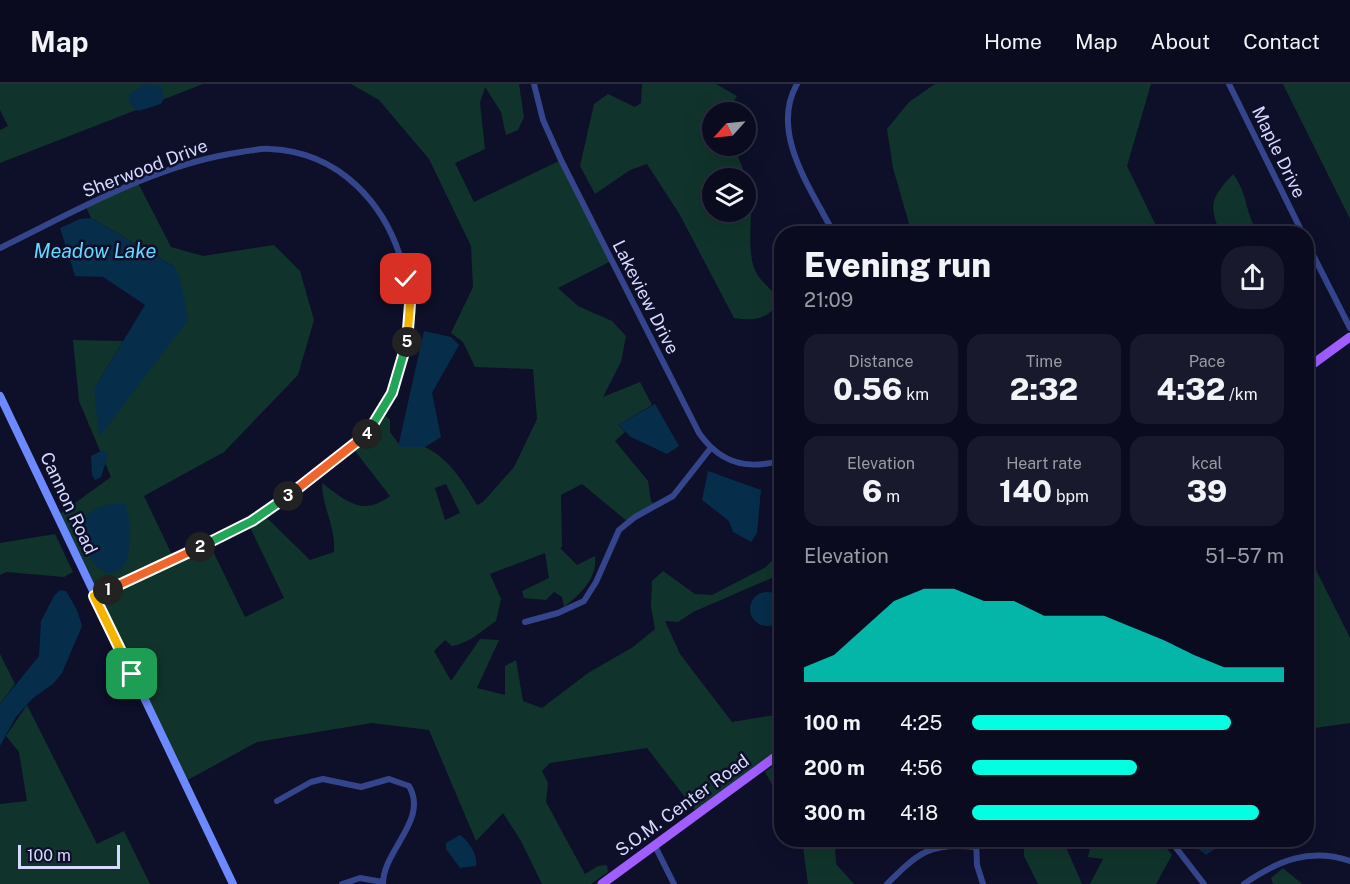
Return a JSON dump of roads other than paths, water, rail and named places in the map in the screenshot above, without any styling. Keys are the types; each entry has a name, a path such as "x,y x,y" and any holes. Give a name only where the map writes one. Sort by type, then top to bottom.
{"main road":[{"path":"1314,363 1350,337"},
{"name":"Cannon Road","path":"0,396 233,884"},
{"name":"S.O.M. Center Road","path":"602,884 774,758"}],"street":[{"name":"Lakeview Drive","path":"534,84 543,120 561,160 693,423 710,448"},
{"path":"797,84 788,111 788,134 792,150 830,226"},
{"name":"Maple Drive","path":"1229,84 1299,226"},
{"name":"Sherwood Drive","path":"0,248 66,215 175,169 214,156 268,148 316,158 337,169 357,184 372,199 386,219 400,254 410,304 408,334 392,393 366,436 300,488 252,521 94,596"},
{"path":"1314,257 1350,328"},
{"path":"525,622 558,613 584,601 596,582 619,530 635,517 673,496 710,448 749,466 774,461"},
{"path":"278,801 311,782 323,779 361,787 389,779 409,786 416,803 414,814 387,865 383,883 360,878 342,884"},
{"path":"655,846 674,884"},
{"path":"887,884 913,860 938,847"},
{"path":"976,847 977,865 983,884"},
{"path":"1175,847 1204,884"},
{"path":"1244,884 1289,859 1314,854 1335,855 1350,861"}],"water":[{"path":"145,84 161,86 164,99 161,104 138,111 130,104 128,95"},
{"name":"Meadow Lake","path":"91,218 175,267 181,281 188,320 99,437 94,389 145,305 103,277 75,276 60,228 80,219"},
{"path":"424,331 451,337 459,345 432,393 441,437 425,447 398,447"},
{"path":"655,404 679,446 667,454 631,437 618,425"},
{"path":"103,450 108,455 101,477 95,480 92,475 91,456"},
{"path":"708,471 761,490 757,533 751,542 733,532 729,521 702,500"},
{"path":"124,503 130,525 128,554 123,567 110,574 96,565 88,552 82,521 91,512 101,507"},
{"path":"60,590 66,591 77,610 82,626 62,673 53,684 33,698 16,717 0,746 0,704 39,656 41,621 54,596"},
{"path":"761,593 773,593 774,624 761,625 751,615 751,603"},
{"path":"460,835 472,849 476,857 476,866 460,868 446,849 446,843"},
{"path":"1196,847 1218,847 1206,855"}]}
